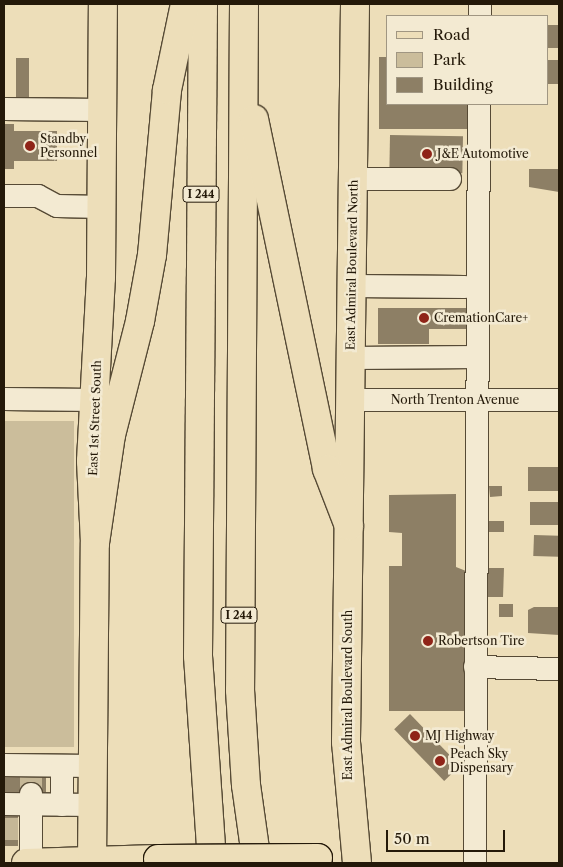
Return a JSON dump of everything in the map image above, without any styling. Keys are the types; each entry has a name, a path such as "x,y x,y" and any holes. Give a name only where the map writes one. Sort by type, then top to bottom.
{"main road":[{"name":"East 1st Street South","path":"92,861 95,543 91,462 102,208 103,4"},
{"path":"95,543 111,435 140,322 152,255 167,90 186,4"},
{"name":"I 244","path":"203,4 198,656 212,863"},
{"name":"I 244","path":"244,4 240,690 246,785 257,863"},
{"name":"East Admiral Boulevard North","path":"349,526 355,4"},
{"path":"244,73 327,469 349,526"},
{"name":"East Admiral Boulevard South","path":"349,526 346,742 356,861"},
{"path":"26,863 158,859 318,858 356,861"}],"street":[{"path":"474,863 479,105"},
{"path":"4,109 103,110"},
{"path":"353,179 450,179"},
{"path":"4,196 38,196 57,206 102,208"},
{"path":"352,286 464,287"},
{"path":"351,358 477,357"},
{"path":"4,399 94,400"},
{"name":"North Trenton Avenue","path":"351,400 559,400"},
{"path":"475,667 559,669"},
{"path":"4,765 62,805 93,805"},
{"path":"4,804 62,766 93,766"},
{"path":"62,766 62,805"},
{"path":"31,785 25,829 31,863"}],"green space":[{"path":"4,421 74,421 74,747 4,747"}],"building":[{"path":"548,25 559,25 559,48 548,48"},
{"path":"379,57 386,57 386,105 473,105 473,129 379,129"},
{"path":"16,58 29,58 29,100 16,100"},
{"path":"548,60 559,60 559,84 548,84"},
{"name":"Standby Personnel","path":"4,124 14,124 14,131 57,131 57,161 14,161 14,169 4,169"},
{"name":"J&E Automotive","path":"390,135 463,136 462,173 389,172"},
{"path":"529,169 559,169 559,192 529,187"},
{"name":"CremationCare+","path":"378,308 471,308 471,329 429,329 429,344 378,344"},
{"path":"528,467 559,467 559,491 528,491"},
{"path":"489,486 502,486 502,496 490,497"},
{"name":"Robertson Tire","path":"456,494 456,567 466,571 467,711 389,711 389,566 402,566 402,533 389,532 389,495"},
{"path":"530,502 559,502 559,525 530,525"},
{"path":"488,521 504,521 504,532 488,532"},
{"path":"534,535 559,536 558,557 533,556"},
{"path":"482,568 504,568 503,597 485,597"},
{"path":"499,604 513,604 513,617 499,617"},
{"path":"534,607 559,607 559,635 528,633 528,610"},
{"path":"410,714 460,766 444,781 394,729"},
{"path":"4,775 21,775 21,798 4,798"},
{"path":"27,777 46,777 46,793 27,793"},
{"path":"4,811 18,811 18,846 4,846"}],"tunnel":[{"path":"31,777 31,794"},
{"path":"4,829 18,829"}],"place":[{"name":"Standby Personnel","path":"30,146"},
{"name":"J&E Automotive","path":"427,154"},
{"name":"CremationCare+","path":"424,318"},
{"name":"Robertson Tire","path":"428,641"},
{"name":"MJ Highway","path":"415,736"},
{"name":"Peach Sky Dispensary","path":"440,761"}]}
